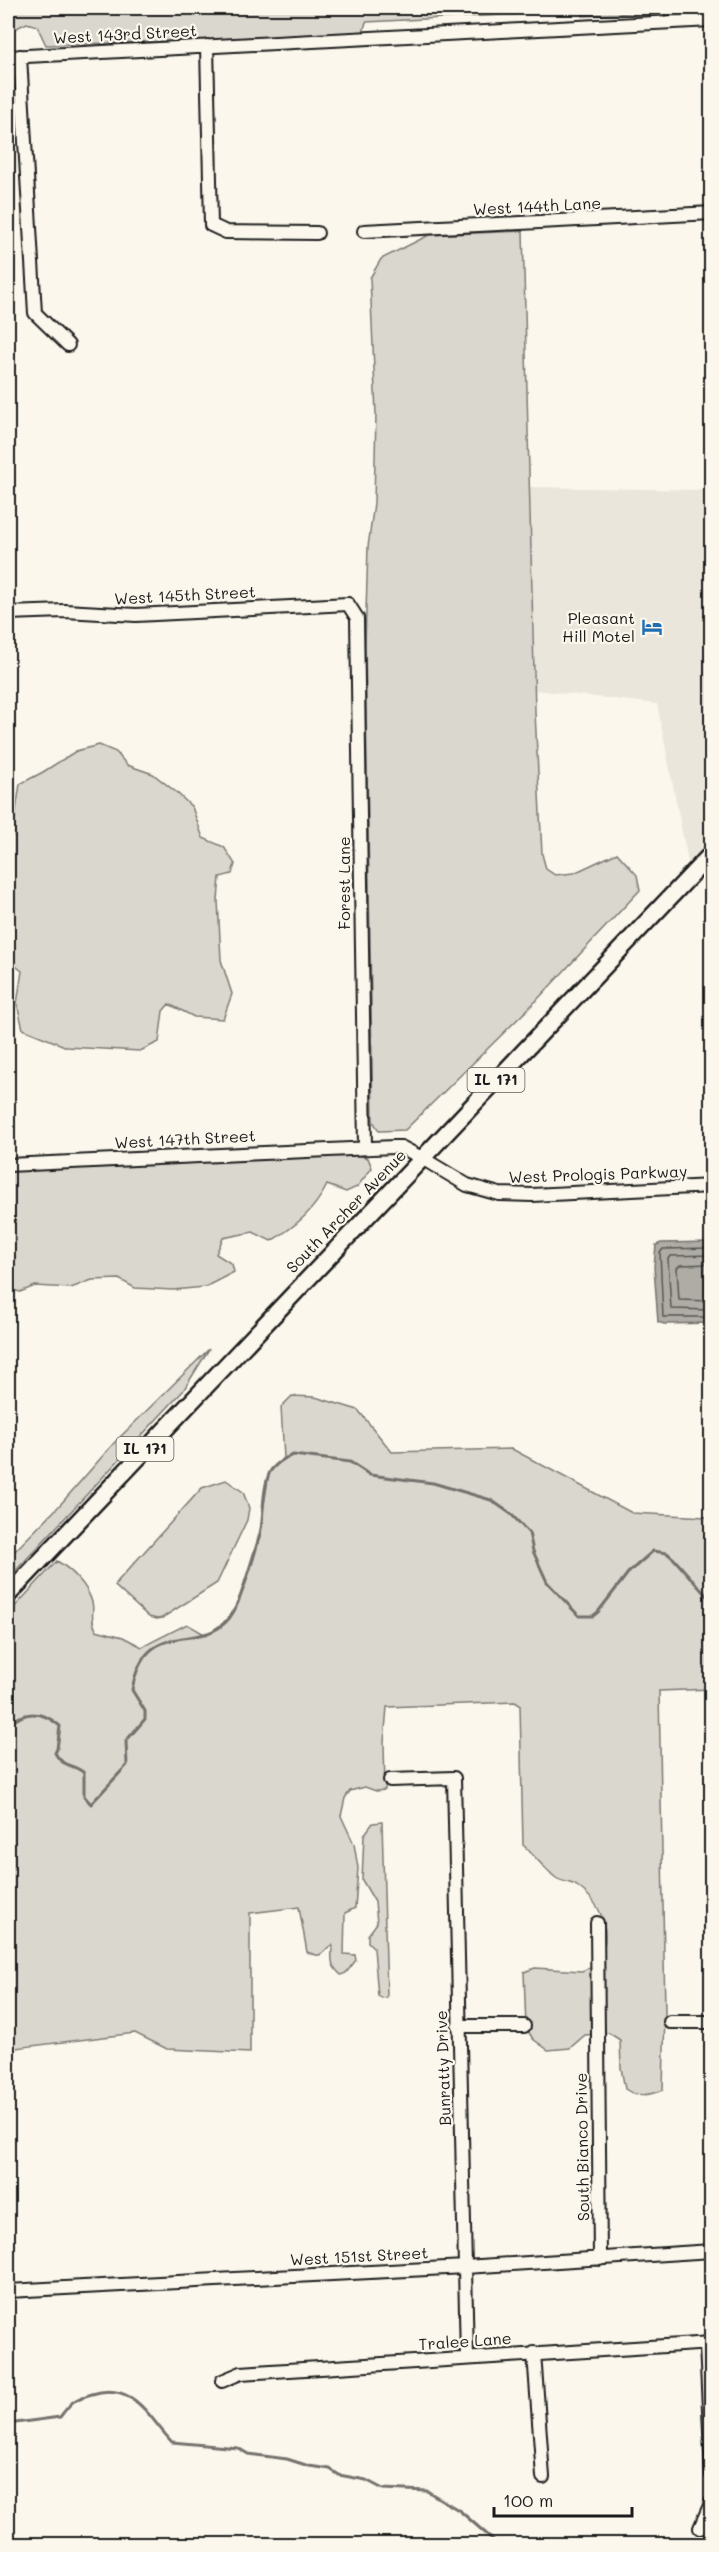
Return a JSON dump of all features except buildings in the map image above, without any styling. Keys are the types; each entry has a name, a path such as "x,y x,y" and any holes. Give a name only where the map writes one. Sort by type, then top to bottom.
{"main road":[{"name":"South Archer Avenue","path":"8,1596 711,853"}],"street":[{"name":"West 143rd Street","path":"14,56 711,20"},
{"path":"207,46 211,225 226,232 317,233"},
{"path":"14,56 35,313 68,345"},
{"name":"West 144th Lane","path":"364,231 711,213"},
{"name":"West 145th Street","path":"8,613 65,611 136,615 348,604 357,618"},
{"name":"Forest Lane","path":"357,618 365,1147"},
{"name":"West 147th Street","path":"8,1165 365,1147 401,1148 422,1158"},
{"name":"West Prologis Parkway","path":"422,1158 467,1185 507,1195 711,1186"},
{"name":"Bunratty Drive","path":"390,1780 454,1778 467,2357"},
{"name":"South Bianco Drive","path":"597,1923 600,2259"},
{"path":"670,2022 711,2022"},
{"path":"458,2026 524,2026"},
{"name":"West 151st Street","path":"8,2291 465,2267 711,2251"},
{"path":"709,2344 711,2475"},
{"name":"Tralee Lane","path":"222,2380 241,2373 467,2357 709,2344"},
{"path":"534,2353 543,2477"},
{"path":"700,2528 711,2501"}],"shaded area":[{"path":"8,8 703,8 583,16 582,11 366,22 363,32 212,40 46,45 37,26 27,23 8,32"},
{"path":"523,231 535,712 542,854 546,869 555,875 574,873 617,853 637,875 640,890 536,1001 405,1130 379,1131 373,1121 365,645 368,547 374,503 376,414 370,278 381,259 429,235"},
{"path":"530,487 707,490 712,653 712,844 689,867 657,704 535,690"},
{"path":"99,745 116,752 127,765 153,774 176,792 192,807 203,838 224,847 235,864 232,874 220,877 218,900 221,960 232,994 223,1019 194,1017 169,1004 163,1011 159,1042 140,1051 67,1047 23,1029 17,1004 22,971 8,960 8,840 12,837 20,784 76,751"},
{"path":"346,1152 368,1158 372,1168 357,1187 346,1192 327,1185 303,1218 271,1241 253,1232 223,1238 216,1254 232,1264 234,1272 205,1287 173,1290 135,1288 119,1279 92,1280 71,1288 35,1286 20,1292 8,1289 8,1165"},
{"path":"209,1349 183,1391 8,1579 8,1558 59,1506 114,1443"},
{"path":"292,1396 315,1397 358,1410 392,1452 512,1449 632,1513 706,1517 711,1521 711,1689 659,1691 665,2011 663,2090 644,2095 634,2094 625,2089 621,2068 620,2040 609,2033 585,2035 570,2048 548,2050 533,2039 526,2028 524,1972 535,1968 582,1971 600,1963 605,1930 594,1902 575,1885 556,1878 523,1845 520,1705 515,1702 387,1707 384,1742 385,1790 376,1791 365,1787 350,1791 345,1798 341,1816 354,1844 358,1868 355,1908 345,1913 344,1954 355,1955 356,1960 346,1973 341,1975 333,1964 332,1945 320,1955 307,1952 299,1907 250,1913 250,2053 167,2049 135,2033 8,2049 8,1614 57,1561 73,1573 87,1590 92,1602 96,1630 123,1637 142,1647 187,1624 206,1635 223,1623 234,1610 240,1596 260,1532 269,1473 284,1458 281,1407"},
{"path":"226,1480 243,1492 249,1508 247,1520 217,1583 162,1618 149,1617 115,1586 117,1582 202,1488"},
{"path":"382,1822 387,1997 382,1998 378,1996 374,1948 368,1942 368,1935 377,1923 375,1902 362,1880 364,1835 373,1823"}],"water":[{"path":"711,1242 711,1323 664,1324 658,1322 654,1267 656,1245"}],"waterway":[{"path":"8,1726 21,1717 34,1714 47,1717 60,1726 55,1753 65,1764 84,1773 84,1796 91,1804 127,1765 126,1741 145,1719 145,1711 132,1690 139,1666 150,1651 163,1643 209,1633 222,1625 234,1611 259,1538 265,1487 269,1474 279,1463 293,1455 350,1462 370,1475 433,1483 491,1500 511,1514 529,1533 533,1551 547,1582 579,1616 593,1616 598,1612 628,1573 653,1551 667,1553 674,1559 712,1602"},
{"path":"8,2424 60,2417 74,2401 81,2397 107,2391 119,2392 139,2404 172,2442 238,2448 248,2454 287,2459 309,2466 330,2469 339,2475 366,2480 383,2489 427,2491 460,2511 498,2544"}],"place":[{"name":"Pleasant Hill Motel","path":"652,627"}]}
